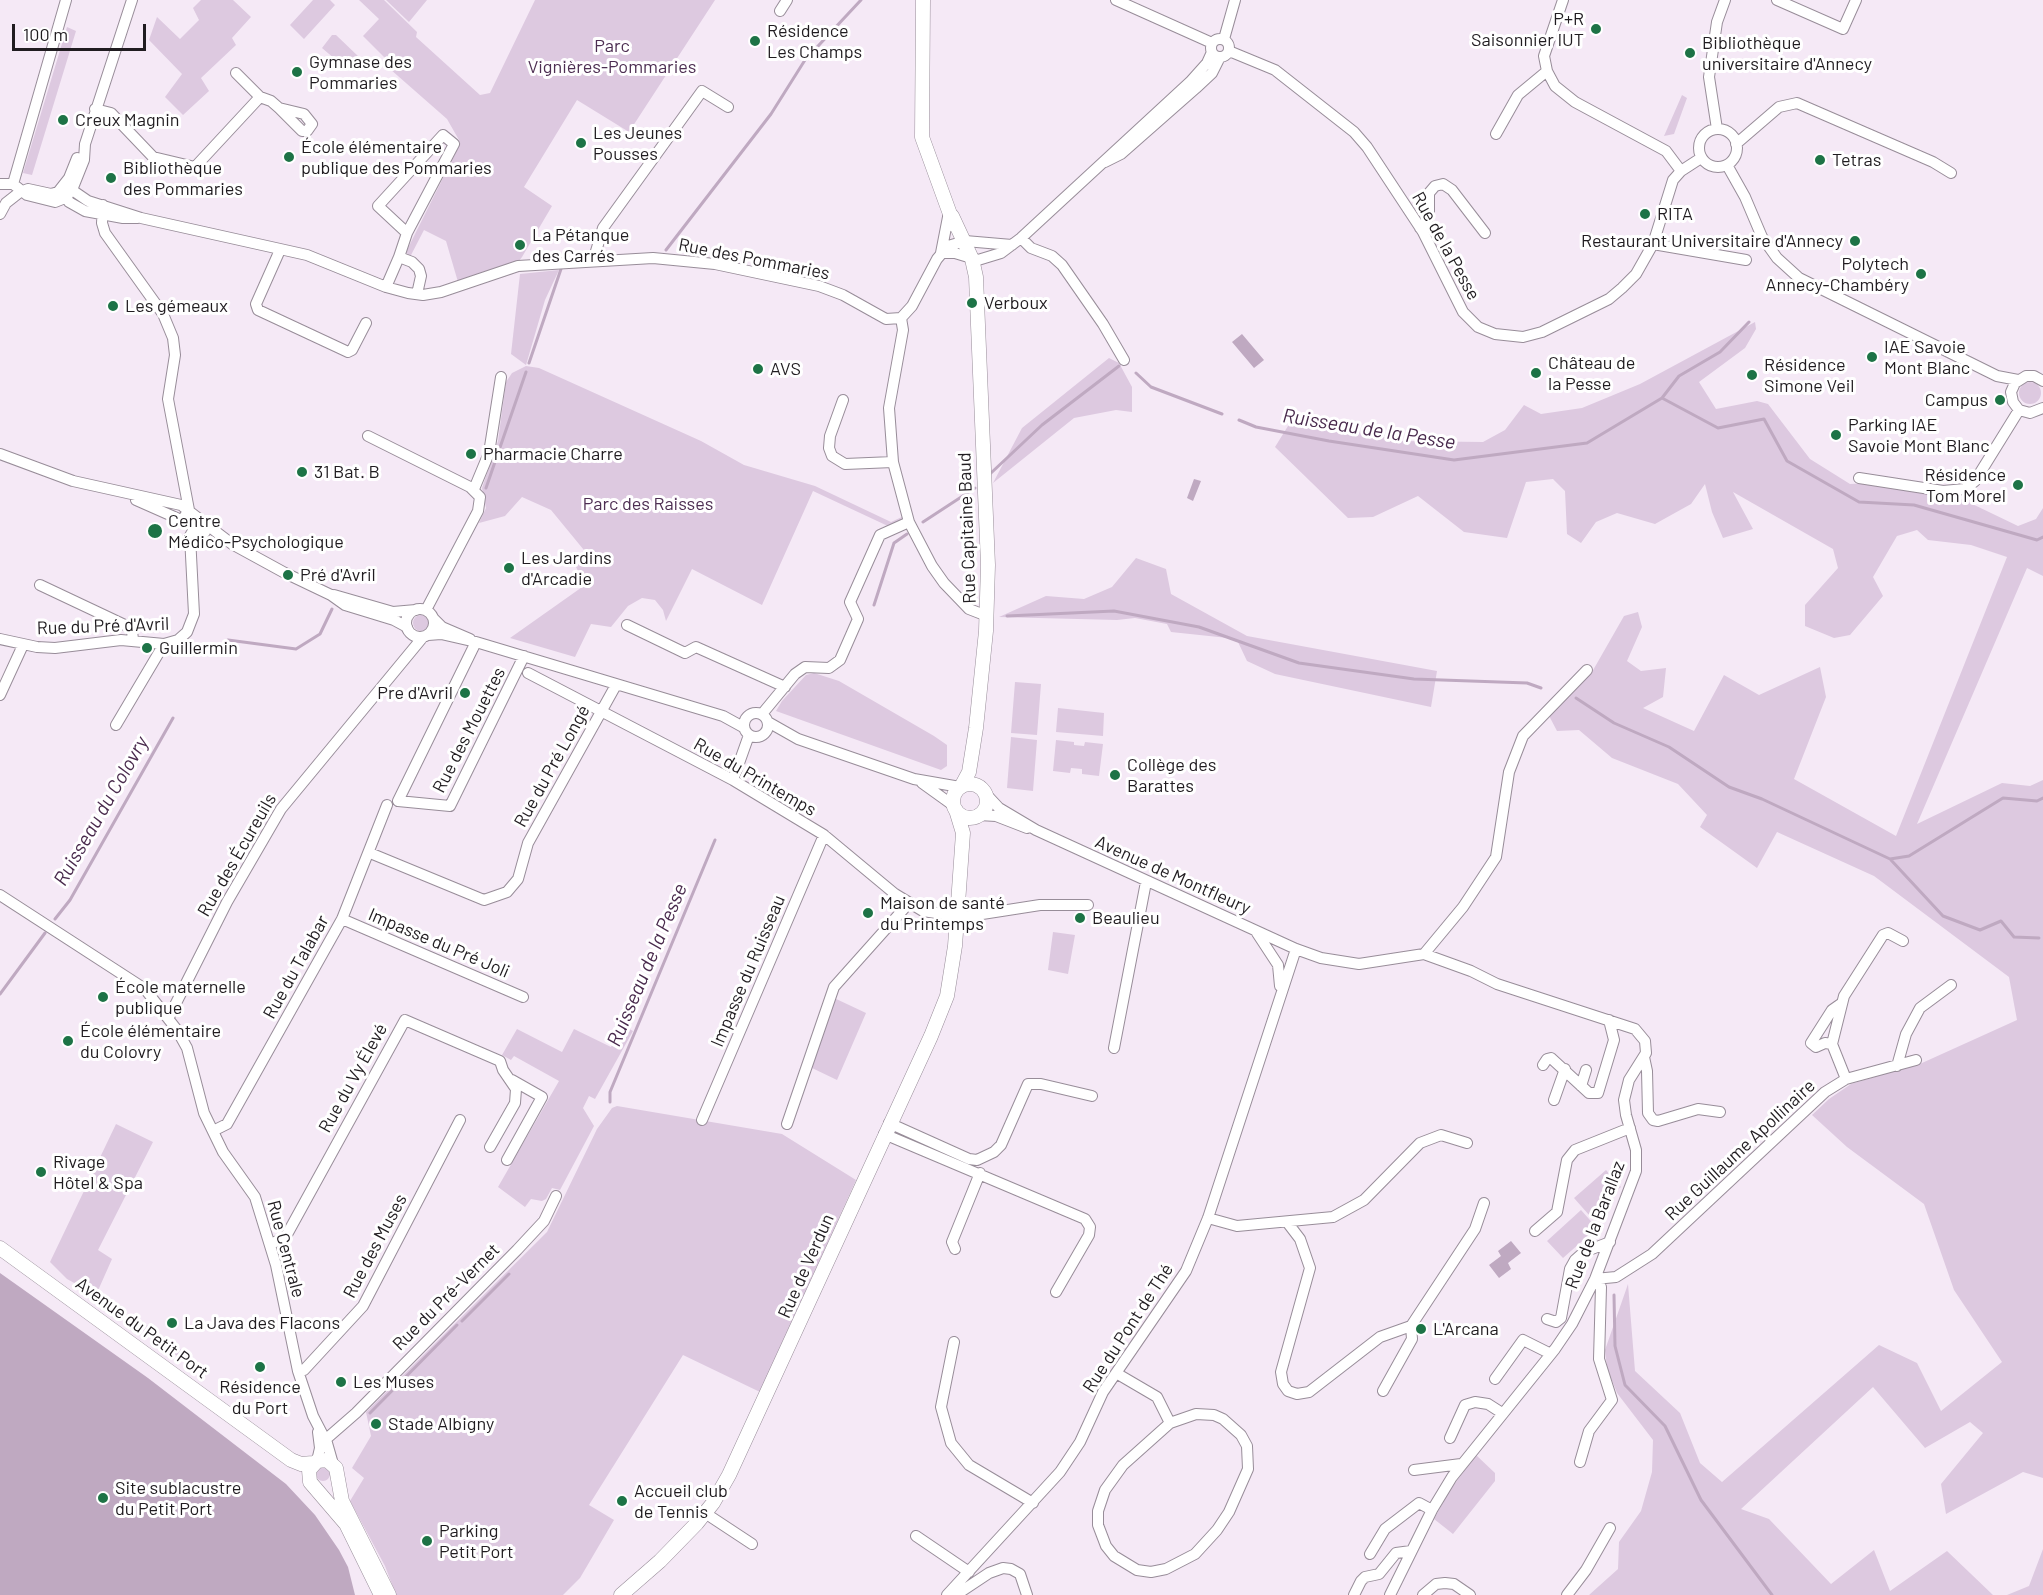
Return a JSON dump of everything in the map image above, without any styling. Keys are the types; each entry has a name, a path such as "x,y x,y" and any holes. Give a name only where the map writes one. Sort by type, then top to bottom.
{"main road":[{"name":"Rue Capitaine Baud","path":"923,0 922,137 968,258 978,300 976,326 987,545 987,616 976,728 969,772 961,786"},
{"name":"Rue Capitaine Baud","path":"976,728 984,791"},
{"path":"975,784 984,791 987,805 977,816 966,817 955,808 953,797 961,786 975,784"},
{"name":"Rue de Verdun","path":"621,1595 660,1561 705,1513 729,1475 751,1432 886,1129 931,1036 947,996 957,917 963,833 955,808"},
{"name":"Rue de Verdun","path":"957,917 962,904 969,835 977,816"},
{"name":"Avenue du Petit Port","path":"0,1248 293,1461 315,1462"},
{"name":"Avenue du Petit Port","path":"262,1438 284,1463 313,1485 348,1528 381,1595"},
{"path":"337,1481 327,1489 313,1485 308,1472 315,1462 327,1460 333,1464 338,1472 337,1481 342,1501 389,1595"}],"street":[{"path":"0,214 3,200 16,188 66,0"},
{"path":"0,184 51,194 66,192 84,160 85,144 132,0"},
{"path":"780,11 788,0"},
{"name":"Rue de la Pesse","path":"1116,0 1218,51 1275,70 1354,132 1367,147 1420,228 1467,317 1488,332 1514,337 1542,332 1609,299 1636,274 1653,244 1671,184 1681,171 1701,158"},
{"path":"941,253 968,258 1001,253 1095,168 1121,154 1203,81 1218,51 1229,44 1224,39 1235,0"},
{"path":"1563,0 1545,49 1547,71 1565,95 1666,151 1681,171"},
{"path":"1717,129 1709,77 1717,22 1725,0"},
{"path":"1777,0 1843,28 1856,0"},
{"path":"1496,134 1516,98 1547,71"},
{"path":"236,73 260,97 271,100 279,108"},
{"path":"593,261 603,228 702,91 728,107"},
{"path":"96,109 111,113 113,118 153,157 195,167 260,97"},
{"path":"1736,144 1779,107 1797,103 1924,158 1951,173"},
{"path":"1717,129 1728,132 1736,144 1735,156 1727,165 1712,167 1701,158 1700,141 1708,132 1717,129"},
{"path":"386,287 408,233 454,144 443,135 378,206 408,233"},
{"path":"1727,165 1745,197 1762,237 1792,273 1806,284 1997,376 2018,380 2030,375 2043,381"},
{"path":"1420,228 1425,224 1429,215 1429,193 1435,186 1443,184 1452,190 1485,233"},
{"name":"Rue des Pommaries","path":"66,192 85,211 103,210 316,258 386,287 417,294 447,290 518,266 645,257 715,264 819,286 843,294 886,319 901,318"},
{"path":"103,210 105,233 163,314 173,338 175,355 168,399 189,510 201,527"},
{"path":"951,212 941,253 912,306 901,318 903,330 889,408 893,462 908,520 932,566 969,609 987,616"},
{"path":"941,253 948,246 962,241 1016,241 1052,256 1062,265 1103,324 1124,360"},
{"path":"1653,244 1746,260"},
{"path":"280,250 256,304 258,310 348,352 352,350 366,323"},
{"path":"399,257 412,262 420,270 417,294"},
{"path":"1997,376 2011,392 2013,402 2019,410 2030,413 2043,408"},
{"path":"474,489 489,453 501,377"},
{"path":"2011,392 2018,380"},
{"path":"843,400 830,436 829,448 832,456 845,464 893,462"},
{"path":"1859,477 1943,491 1965,489 1975,481 2019,410"},
{"path":"368,436 474,489 480,497 480,505 425,613 407,618 404,660"},
{"path":"0,454 73,481 125,494 169,501 189,510"},
{"path":"168,513 169,501 183,484"},
{"path":"125,494 201,527 331,595 345,605 394,620 414,635 425,636 434,626 425,613"},
{"path":"182,520 189,510"},
{"path":"746,731 755,737 785,687 805,667 829,668 840,660 858,619 850,602 880,535 908,520"},
{"name":"Rue du Pré d'Avril","path":"0,639 23,645 78,647 133,640 164,644 183,636 191,625 194,614 192,544 201,527"},
{"path":"40,585 129,627 132,630 133,640"},
{"path":"331,595 393,612 425,613"},
{"name":"Rue des Mouettes","path":"425,613 442,627 476,642"},
{"path":"627,625 685,652 696,647 785,687"},
{"name":"Rue des Mouettes","path":"425,636 441,634 524,656 723,716 746,731"},
{"name":"Rue des Écureuils","path":"166,1013 180,992 280,809 425,636"},
{"name":"Rue des Mouettes","path":"476,642 398,801 450,806 524,656"},
{"path":"116,725 164,644"},
{"path":"0,695 23,645"},
{"path":"1424,954 1463,907 1496,856 1509,772 1523,736 1587,670"},
{"name":"Rue du Printemps","path":"528,673 733,780 824,835 909,903 923,911 957,917 997,914 1040,905 1088,905"},
{"name":"Rue du Pré Longé","path":"370,853 484,900 507,892 518,879 528,843 616,685"},
{"path":"733,780 749,714"},
{"name":"Rue des Mouettes","path":"723,716 749,714 765,723"},
{"path":"765,723 798,739 914,778 961,786"},
{"path":"914,778 934,790 955,808"},
{"name":"Avenue de Montfleury","path":"984,791 999,808 1036,830 1296,950"},
{"name":"Rue du Talabar","path":"213,1131 227,1124 342,919 370,853 387,805"},
{"name":"Avenue de Montfleury","path":"977,816 996,816 1018,826 1036,830"},
{"name":"Impasse du Ruisseau","path":"702,1120 824,835"},
{"path":"1113,1048 1146,882"},
{"name":"Rue Centrale","path":"0,894 145,989 166,1013 187,1048 199,1096 213,1131 224,1152 255,1197 270,1244 298,1371 333,1464"},
{"path":"787,1124 834,987 909,903"},
{"name":"Impasse du Pré Joli","path":"342,919 523,997"},
{"name":"Rue du Pont de Thé","path":"1254,930 1278,965 1281,1001"},
{"path":"1846,1079 1832,1044 1842,1003 1883,935 1888,933 1903,941"},
{"path":"1278,965 1285,953 1296,950 1359,964 1424,954 1471,971 1497,984 1635,1029 1642,1035 1646,1048 1644,1057 1647,1071 1648,1113 1653,1120 1658,1121 1698,1109 1720,1112"},
{"name":"Rue du Pont de Thé","path":"947,1595 1033,1503 1080,1442 1103,1392 1186,1271 1208,1218 1296,950"},
{"path":"1291,964 1311,955"},
{"path":"1897,1066 1906,1034 1920,1008 1951,984"},
{"path":"1832,1044 1826,1043 1816,1047 1811,1043 1832,1010 1842,1003"},
{"name":"Rue du Vy Élevé","path":"270,1244 285,1238 405,1020 500,1061 503,1070 511,1080"},
{"path":"1543,1065 1547,1059 1551,1058 1594,1095 1601,1088 1614,1040 1609,1020"},
{"name":"Rue de la Barallaz","path":"1390,1595 1432,1510 1461,1464 1551,1354 1572,1324 1595,1279 1636,1171 1636,1150 1626,1115 1625,1092 1644,1057"},
{"name":"Rue Guillaume Apollinaire","path":"1595,1279 1616,1277 1652,1254 1739,1174 1808,1106 1846,1079 1916,1060"},
{"path":"1554,1100 1564,1069"},
{"path":"1581,1086 1586,1070"},
{"path":"490,1147 515,1103 516,1089 511,1080"},
{"path":"507,1160 542,1097 511,1080"},
{"path":"886,1129 977,1160 994,1152 1001,1145 1028,1084 1041,1084 1092,1096"},
{"name":"Rue des Muses","path":"298,1371 304,1370 363,1306 460,1120"},
{"path":"1535,1231 1557,1212 1568,1160 1575,1150 1630,1128"},
{"path":"886,1129 1085,1219 1090,1227 1089,1235 1056,1292"},
{"path":"1208,1218 1237,1226 1333,1217 1348,1211 1364,1200 1420,1143 1441,1135 1467,1143"},
{"path":"955,1249 952,1242 980,1173"},
{"name":"Rue du Pré-Vernet","path":"325,1440 544,1221 556,1196"},
{"path":"1287,1222 1300,1239 1310,1268 1281,1372 1283,1384 1288,1391 1297,1394 1309,1392 1363,1347 1380,1337 1411,1326 1475,1229 1484,1203"},
{"path":"1547,1319 1556,1322 1561,1318 1570,1269 1575,1260 1584,1252 1610,1242"},
{"path":"1580,1462 1588,1431 1611,1400 1599,1359 1601,1287 1595,1279"},
{"path":"1383,1391 1412,1339 1411,1326"},
{"path":"1495,1379 1522,1340 1551,1354"},
{"path":"954,1342 945,1377 941,1407 951,1443 969,1465 1033,1503"},
{"path":"1116,1372 1157,1397 1170,1423"},
{"path":"1450,1438 1466,1405 1475,1402 1488,1404 1502,1413"},
{"path":"1196,1414 1214,1415 1224,1419 1241,1435 1247,1446 1248,1469 1229,1512 1217,1530 1195,1554 1166,1569 1151,1572 1137,1570 1114,1556 1106,1546 1098,1525 1098,1511 1105,1490 1123,1465 1170,1423 1196,1414"},
{"path":"318,1428 344,1423"},
{"name":"Rue Centrale","path":"315,1462 320,1448 318,1428"},
{"path":"1414,1470 1461,1464"},
{"path":"1370,1554 1385,1529 1419,1503 1432,1510"},
{"path":"705,1513 752,1544"},
{"path":"1567,1595 1586,1570 1610,1528"},
{"path":"916,1536 969,1572"},
{"path":"1354,1595 1365,1577 1378,1574 1396,1553 1412,1551"},
{"path":"956,1595 989,1573 1003,1568 1020,1574 1027,1595"},
{"path":"1423,1595 1436,1584 1445,1583 1454,1584 1470,1595"}],"green space":[{"path":"201,0 233,0 251,17 232,38 236,45 201,78 209,91 183,115 165,97 182,74 149,40 157,17 180,39 199,20 193,8"},
{"path":"313,0 330,0 335,5 304,39 290,25"},
{"name":"Parc Vignières-Pommaries","path":"359,0 384,0 417,32 416,37 480,95 490,93 535,0 715,0 629,132 577,100 524,187 552,206 522,257 519,261 458,282 446,241 424,230 410,257 406,252 460,144 459,140 447,119 390,69 391,64 363,36 379,19"},
{"path":"386,0 427,0 409,22"},
{"path":"67,27 76,31 32,175 23,173"},
{"path":"332,35 336,35 359,57 349,71 322,48"},
{"path":"1682,95 1687,98 1674,134 1664,136"},
{"path":"559,270 545,300 526,365 511,354 520,274"},
{"path":"1755,322 1756,329 1745,348 1699,382 1716,409 1757,401 1768,404 1810,459 1850,484 1874,483 1964,500 2018,526 2036,519 2043,508 2043,576 2027,568 1917,824 2002,783 2030,786 2043,780 2043,1478 2023,1472 1946,1514 1941,1484 1983,1433 1970,1422 1925,1448 1873,1387 1741,1509 1769,1519 1831,1584 1874,1550 1890,1591 1947,1551 1993,1595 1589,1595 1618,1569 1619,1542 1641,1511 1652,1472 1653,1440 1617,1393 1607,1368 1605,1350 1628,1284 1635,1371 1680,1413 1700,1463 1722,1482 1879,1345 1917,1363 1941,1411 2002,1362 1954,1290 1924,1204 1847,1147 1812,1115 1829,1099 1851,1084 1922,1063 2017,1020 2009,977 1874,876 1777,832 1757,868 1700,827 1707,815 1678,784 1612,758 1579,730 1557,731 1546,710 1592,672 1624,616 1638,612 1642,627 1627,661 1641,671 1666,668 1663,697 1643,708 1694,731 1724,675 1759,695 1820,667 1826,697 1794,779 1896,836 2007,557 1971,545 1928,540 1917,530 1897,536 1873,577 1883,596 1850,635 1834,638 1805,626 1805,605 1838,568 1833,549 1733,492 1753,529 1723,538 1712,512 1705,484 1691,504 1655,524 1617,513 1596,522 1581,543 1567,534 1565,491 1553,479 1526,482 1507,538 1464,532 1418,496 1373,517 1348,518 1275,447 1296,413 1399,441 1483,442 1505,430 1524,405 1541,414 1582,408 1640,384"},
{"path":"1109,358 1119,363 1132,387 1132,412 1116,410 1074,418 993,483 1022,428"},
{"name":"Parc des Raisses","path":"526,366 539,368 701,441 744,465 815,486 891,522 904,516 906,520 890,527 813,491 762,605 692,569 666,621 663,610 655,600 642,598 628,606 611,627 591,624 575,657 510,638 585,585 575,565 588,555 551,510 522,497 505,516 479,523 486,508 482,488 498,441 506,382 512,373"},
{"path":"2030,382 2038,385 2041,393 2038,401 2030,404 2022,401 2019,393 2022,385"},
{"path":"1136,558 1166,569 1171,594 1247,636 1437,671 1431,707 1275,674 1247,661 1238,642 1228,638 1171,632 1167,624 1135,618 1117,620 999,617 1046,596 1084,599 1112,587"},
{"path":"421,615 427,617 429,623 427,629 421,631 415,629 413,623 415,617"},
{"path":"814,673 839,681 947,745 947,766 941,770 776,711 806,675"},
{"path":"1015,682 1041,684 1037,735 1011,733"},
{"path":"1058,708 1104,713 1103,736 1056,732"},
{"path":"1011,737 1037,740 1033,791 1007,788"},
{"path":"1056,740 1074,742 1074,745 1084,746 1085,742 1103,744 1099,776 1082,774 1082,769 1071,768 1070,773 1053,771"},
{"path":"1053,932 1075,935 1068,974 1048,970"},
{"path":"832,997 866,1013 837,1080 812,1068"},
{"path":"622,1025 633,1031 595,1099 589,1096 583,1108 594,1126 560,1190 552,1188 546,1199 542,1201 531,1199 525,1207 498,1187 559,1081 514,1056 511,1060 502,1055 517,1029 562,1052 574,1029 611,1047"},
{"path":"617,1106 782,1134 856,1180 760,1392 683,1355 589,1505 614,1520 580,1578 563,1595 396,1595 385,1566 350,1501 364,1478 352,1468 371,1436 366,1412 547,1232 597,1129 612,1108"},
{"path":"116,1124 153,1142 98,1250 112,1259 96,1295 67,1279 50,1262"},
{"path":"1606,1170 1621,1187 1589,1215 1574,1198"},
{"path":"1581,1210 1597,1228 1563,1258 1547,1241"},
{"path":"133,1315 191,1357 187,1363 129,1321"},
{"path":"1476,1455 1495,1473 1495,1481 1453,1534 1434,1519 1450,1490"},
{"path":"320,1467 326,1467 330,1474 326,1481 320,1481 316,1477 316,1471"},
{"path":"2043,1549 2043,1595 2007,1595 2029,1586"}],"shaded area":[{"path":"1242,334 1264,360 1254,368 1232,342"},
{"path":"1194,479 1201,481 1193,501 1187,498"},
{"path":"1511,1241 1521,1253 1508,1263 1511,1269 1499,1278 1489,1265 1501,1256 1498,1251"},
{"path":"0,1273 148,1378 286,1484 315,1515 339,1550 348,1567 355,1595 0,1595"}],"waterway":[{"path":"666,250 771,114 805,60 861,0"},
{"path":"529,363 561,269"},
{"path":"1662,398 1679,376 1720,352 1749,322"},
{"name":"Ruisseau de la Pesse","path":"991,473 1042,425 1119,366"},
{"name":"Ruisseau du Colovry","path":"486,488 526,372"},
{"name":"Ruisseau de la Pesse","path":"1136,373 1151,387 1222,414"},
{"name":"Ruisseau de la Pesse","path":"1239,420 1256,427 1329,441 1454,460 1587,443 1662,398 1718,428 1764,419 1787,461 1859,502 1914,505 2037,540 2043,537"},
{"name":"Ruisseau de la Pesse","path":"923,522 975,488"},
{"name":"Ruisseau de la Pesse","path":"874,605 894,543 907,534"},
{"path":"228,640 296,649 320,634 332,609"},
{"path":"1007,616 1114,611 1199,627 1299,663 1414,679 1527,683 1541,688"},
{"path":"1576,698 1614,723 1669,747 1729,787 1762,799 1890,859 1909,856 2003,798 2037,801 2043,798"},
{"name":"Ruisseau du Colovry","path":"55,919 70,900 173,718"},
{"name":"Ruisseau de la Pesse","path":"610,1102 610,1092 715,840"},
{"path":"1891,860 1943,916 1980,930 2001,921 2014,937 2039,938"},
{"name":"Ruisseau du Colovry","path":"0,994 45,933"},
{"name":"Ruisseau de la Pesse","path":"462,1321 509,1274"},
{"path":"1614,1295 1615,1346 1625,1385 1665,1426 1701,1500 1772,1595"},
{"name":"Ruisseau de la Pesse","path":"370,1413 457,1325"}],"place":[{"name":"P+R Saisonnier IUT","path":"1596,29"},
{"name":"Résidence Les Champs","path":"755,41"},
{"name":"Bibliothèque universitaire d'Annecy","path":"1690,53"},
{"name":"Gymnase des Pommaries","path":"297,72"},
{"name":"Creux Magnin","path":"63,120"},
{"name":"Les Jeunes Pousses","path":"581,143"},
{"name":"École élémentaire publique des Pommaries","path":"289,157"},
{"name":"Tetras","path":"1820,160"},
{"name":"Bibliothèque des Pommaries","path":"111,178"},
{"name":"RITA","path":"1645,214"},
{"name":"Restaurant Universitaire d'Annecy","path":"1855,241"},
{"name":"La Pétanque des Carrés","path":"520,245"},
{"name":"Polytech Annecy-Chambéry","path":"1921,274"},
{"name":"Verboux","path":"972,303"},
{"name":"Les gémeaux","path":"113,306"},
{"name":"IAE Savoie Mont Blanc","path":"1872,357"},
{"name":"AVS","path":"758,369"},
{"name":"Château de la Pesse","path":"1536,373"},
{"name":"Résidence Simone Veil","path":"1752,375"},
{"name":"Campus","path":"2000,400"},
{"name":"Parking IAE Savoie Mont Blanc","path":"1836,435"},
{"name":"Pharmacie Charre","path":"471,454"},
{"name":"31 Bat. B","path":"302,472"},
{"name":"Résidence Tom Morel","path":"2018,485"},
{"name":"Centre Médico-Psychologique","path":"155,531"},
{"name":"Les Jardins d'Arcadie","path":"509,568"},
{"name":"Pré d'Avril","path":"288,575"},
{"name":"Guillermin","path":"147,648"},
{"name":"Pre d'Avril","path":"465,693"},
{"name":"Collège des Barattes","path":"1115,775"},
{"name":"Maison de santé du Printemps","path":"868,913"},
{"name":"Beaulieu","path":"1080,918"},
{"name":"École maternelle publique","path":"103,997"},
{"name":"École élémentaire du Colovry","path":"68,1041"},
{"name":"Rivage Hôtel & Spa","path":"41,1172"},
{"name":"La Java des Flacons","path":"172,1323"},
{"name":"L'Arcana","path":"1421,1329"},
{"name":"Résidence du Port","path":"260,1367"},
{"name":"Les Muses","path":"341,1382"},
{"name":"Stade Albigny","path":"376,1424"},
{"name":"Site sublacustre du Petit Port","path":"103,1498"},
{"name":"Accueil club de Tennis","path":"622,1501"},
{"name":"Parking Petit Port","path":"427,1541"}]}
